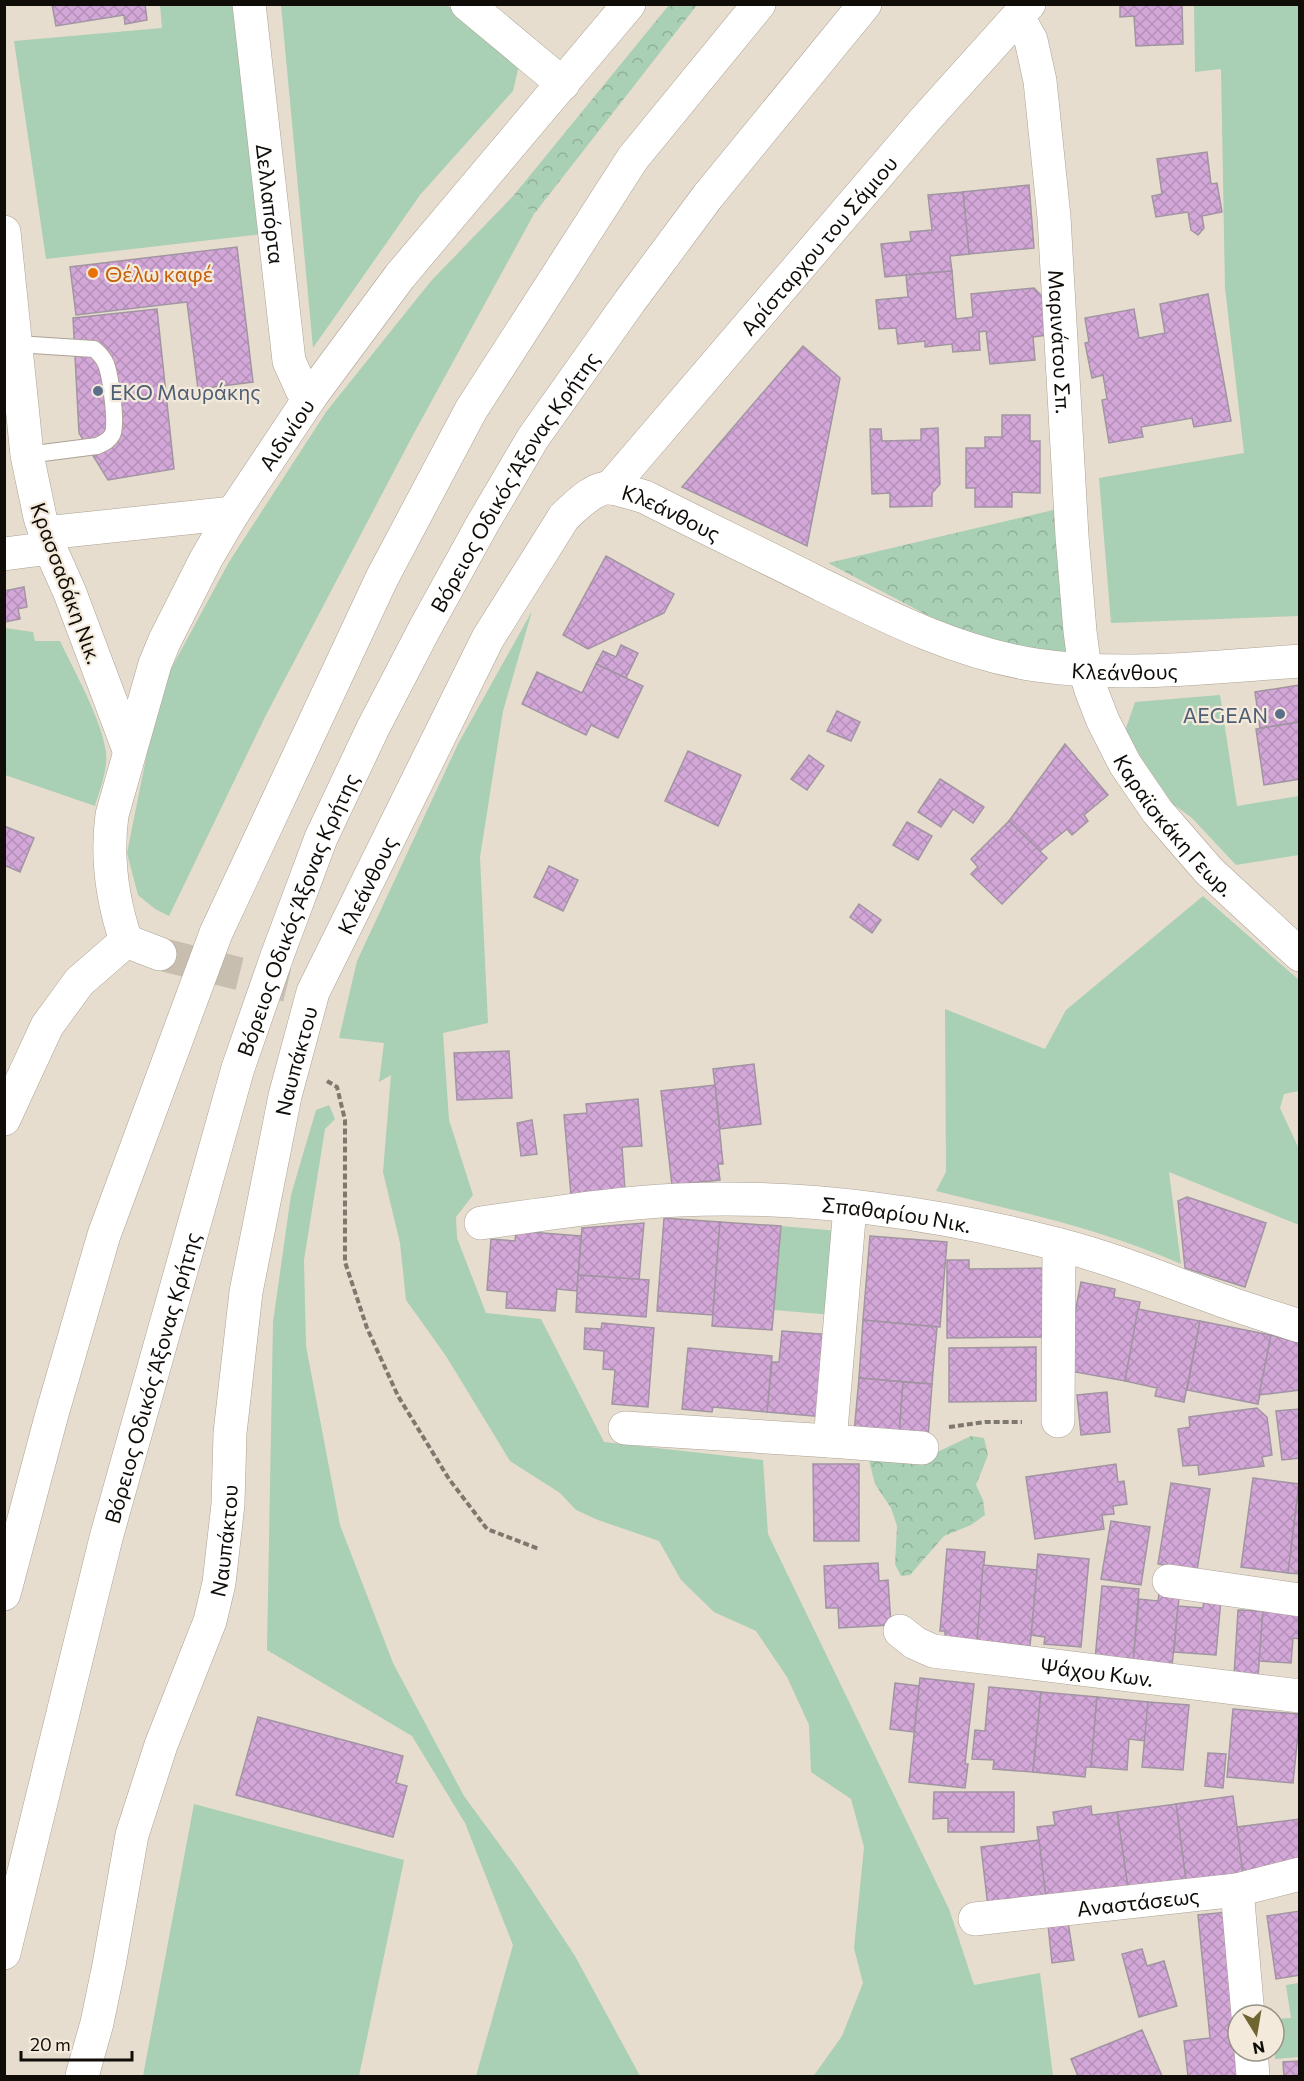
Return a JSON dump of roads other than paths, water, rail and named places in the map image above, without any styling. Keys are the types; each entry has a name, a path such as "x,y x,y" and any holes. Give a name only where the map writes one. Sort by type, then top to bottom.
{"main road":[{"name":"Δελλαπόρτα","path":"249,4 289,361 302,390 311,396"},
{"path":"467,4 563,84"},
{"name":"Αιδινίου","path":"126,941 114,903 112,888 109,835 112,815 150,680 165,640 206,559 233,513 311,396 399,276 629,4"},
{"path":"4,1593 55,1403 104,1235 208,955 221,922 382,578 471,410 627,168 759,4"},
{"name":"Βόρειος Οδικός Άξονας Κρήτης","path":"4,1953 106,1538 235,1080 277,956 321,838 373,728 425,628 533,438 708,196 866,4"},
{"name":"Αρίσταρχου του Σάμιου","path":"610,488 923,122 1024,11"},
{"name":"Μαρινάτου Σπ.","path":"1024,11 1040,81 1054,217 1072,537 1085,670"},
{"name":"Κρασσαδάκη Νικ.","path":"4,232 27,455 34,494 47,540 70,593 129,750"},
{"name":"Κλεάνθους","path":"313,992 488,638 564,517 593,493 610,488 645,497 861,604 975,651 1033,664 1085,670 1149,671 1299,662"},
{"path":"4,554 47,540 233,513"},
{"name":"Καραϊσκάκη Γεωρ.","path":"1085,670 1096,704 1111,737 1125,764 1157,811 1209,871 1299,956"},
{"path":"4,1119 47,1026 80,982 126,941 160,954"},
{"name":"Ναυπάκτου","path":"82,2076 97,2023 132,1835 161,1745 210,1621 219,1583 228,1504 230,1433 246,1292 275,1140 292,1066 313,992"},
{"name":"Σπαθαρίου Νικ.","path":"481,1223 581,1209 681,1200 763,1200 907,1214 978,1226 1059,1245 1146,1272 1218,1300 1299,1326"},
{"path":"830,1441 850,1207"},
{"path":"1058,1421 1059,1245"},
{"path":"626,1428 922,1448"},
{"path":"1169,1581 1299,1600"},
{"name":"Ψάχου Κων.","path":"900,1631 915,1643 933,1651 1299,1696"},
{"name":"Αναστάσεως","path":"975,1919 1237,1890 1299,1874"},
{"path":"1237,1890 1247,2003"}],"lane":[{"path":"16,344 94,349 107,365 115,421 114,433 107,442 96,446 27,455"}],"tunnel":[{"path":"160,954 313,992"}],"place":[{"name":"Θέλω καφέ","path":"93,273"},
{"name":"ΕΚΟ Μαυράκης","path":"98,391"},
{"name":"AEGEAN","path":"1280,714"}]}
